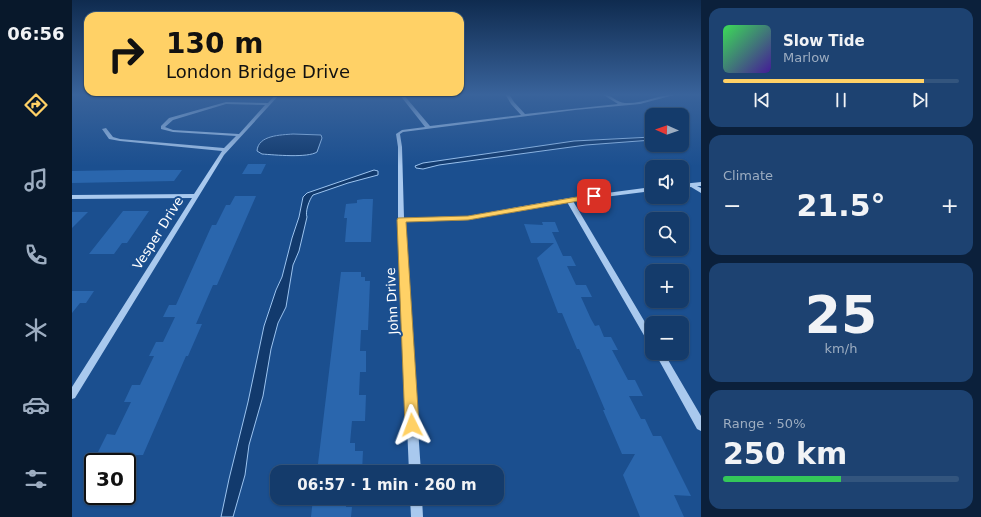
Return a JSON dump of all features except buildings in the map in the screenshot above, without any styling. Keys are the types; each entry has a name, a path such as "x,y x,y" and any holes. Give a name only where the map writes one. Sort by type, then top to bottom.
{"street":[{"path":"174,118 163,126 163,128 173,131 239,135"},
{"name":"Vesper Drive","path":"72,395 225,150 255,118"},
{"path":"421,118 428,127 499,118"},
{"name":"John Drive","path":"415,465 401,220 400,147 398,134 402,131 428,127"},
{"path":"104,129 112,138 120,140 225,150"},
{"path":"689,185 701,184"},
{"path":"692,185 701,191"},
{"path":"401,220 468,218 569,200 645,190"},
{"path":"72,197 195,196"},
{"path":"569,200 645,330"},
{"path":"663,360 701,426"},
{"path":"416,505 417,517"}],"water":[{"path":"293,134 321,135 322,138 317,152 313,154 291,156 262,154 257,151 261,142 266,139"},
{"path":"645,137 645,141 586,145 439,165 423,169 416,168 415,166 423,163 574,141"},
{"path":"374,170 378,171 378,175 313,195 310,200 299,251 293,265 286,307 278,323 271,349 263,396 249,445 245,475 233,517 221,517 264,326 282,277 299,217 303,197 307,193"}],"route":[{"path":"412,425 401,220 468,218 594,196"}]}
